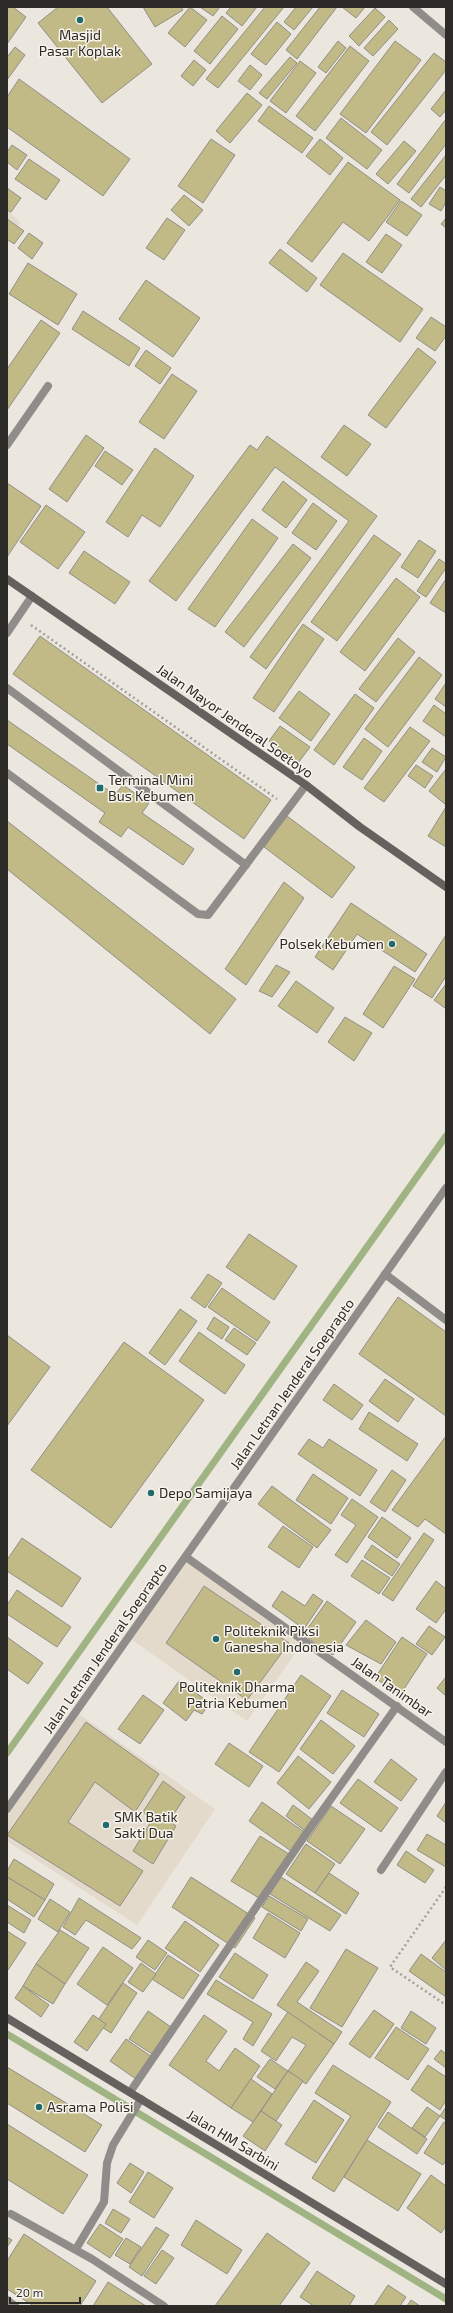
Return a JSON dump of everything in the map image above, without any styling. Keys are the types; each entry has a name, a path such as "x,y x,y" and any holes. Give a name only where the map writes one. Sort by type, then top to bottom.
{"main road":[{"name":"Jalan Mayor Jenderal Soetoyo","path":"7,579 306,785 360,827 446,887"},
{"name":"Jalan HM Sarbini","path":"7,2018 130,2092 139,2102 446,2284"}],"street":[{"path":"413,7 446,35"},
{"path":"7,445 48,386"},
{"path":"7,633 32,596"},
{"path":"7,688 246,865"},
{"path":"7,773 198,914 208,915 306,785"},
{"name":"Jalan Letnan Jenderal Soeprapto","path":"7,1810 446,1188"},
{"path":"385,1274 446,1320"},
{"name":"Jalan Tanimbar","path":"186,1557 446,1742"},
{"path":"130,2092 308,1831 397,1706"},
{"path":"381,1870 446,1772"},
{"path":"76,2249 104,2202 107,2163 113,2145 139,2102"},
{"path":"11,2214 76,2249 164,2306"},
{"path":"7,2300 15,2306"}],"path":[{"path":"27,622 289,808"},
{"path":"446,1887 390,1967 446,2005"}],"shaded area":[{"path":"7,209 20,223 7,246"},
{"name":"Politeknik Piksi Ganesha Indonesia","path":"186,1557 304,1641 247,1721 128,1637"},
{"name":"SMK Batik Sakti Dua","path":"76,1712 215,1809 137,1925 7,1841 7,1809"}],"building":[{"path":"7,7 13,7 26,17 7,44"},
{"path":"58,7 107,7 152,64 102,103 38,23"},
{"path":"143,7 181,7 183,10 155,27"},
{"path":"190,7 207,20 185,47 168,33"},
{"path":"200,7 220,7 213,16"},
{"path":"231,7 257,7 242,26 226,13"},
{"path":"265,7 284,7 218,88 206,79"},
{"path":"296,7 313,7 294,30 284,22"},
{"path":"320,7 337,7 297,59 286,50"},
{"path":"342,7 365,7 356,18"},
{"path":"375,8 385,17 359,46 349,36"},
{"path":"222,16 238,29 210,64 194,51"},
{"path":"389,20 398,29 373,56 364,48"},
{"path":"277,22 291,34 266,65 251,54"},
{"path":"338,41 346,48 326,73 318,67"},
{"path":"395,41 421,60 366,133 340,114"},
{"path":"350,46 369,61 315,131 296,116"},
{"path":"15,47 25,55 7,80 7,57"},
{"path":"434,53 446,62 446,70 387,145 371,132"},
{"path":"290,57 297,63 267,99 259,93"},
{"path":"194,60 206,70 193,86 181,76"},
{"path":"300,61 316,73 286,113 270,101"},
{"path":"250,65 262,75 250,90 238,81"},
{"path":"19,79 130,159 103,196 7,127 7,97"},
{"path":"446,90 446,110 440,117 431,109"},
{"path":"247,93 262,105 230,143 216,131"},
{"path":"269,106 313,138 302,153 258,121"},
{"path":"341,118 382,150 367,169 326,138"},
{"path":"446,119 446,144 409,193 397,184"},
{"path":"211,139 235,155 203,203 178,186"},
{"path":"320,139 343,158 330,175 306,156"},
{"path":"404,141 416,151 388,184 376,174"},
{"path":"12,145 27,155 17,170 7,162 7,152"},
{"path":"446,155 446,175 421,207 411,199"},
{"path":"29,159 60,180 46,200 15,179"},
{"path":"348,162 400,200 369,241 343,222 312,262 287,243"},
{"path":"440,187 446,191 446,202 441,211 429,204"},
{"path":"7,188 21,198 11,212 7,210"},
{"path":"184,195 203,210 189,226 171,210"},
{"path":"401,201 422,215 407,236 386,222"},
{"path":"167,218 185,230 164,260 146,248"},
{"path":"446,218 446,228 441,224"},
{"path":"7,219 24,231 14,244 7,239"},
{"path":"29,233 43,243 32,259 18,248"},
{"path":"386,234 402,245 382,273 366,262"},
{"path":"280,249 317,278 307,292 269,263"},
{"path":"343,253 423,309 400,342 320,285"},
{"path":"28,263 77,294 58,325 9,294"},
{"path":"146,280 200,318 173,357 119,319"},
{"path":"83,311 140,348 129,366 72,329"},
{"path":"431,317 446,327 446,336 435,351 416,338"},
{"path":"41,320 60,333 7,410 7,369"},
{"path":"418,348 436,362 386,428 368,415"},
{"path":"146,350 171,368 160,384 135,366"},
{"path":"172,374 197,391 164,439 139,422"},
{"path":"344,425 371,444 347,476 321,457"},
{"path":"86,435 104,448 67,502 49,489"},
{"path":"267,436 377,516 266,669 250,657 349,521 275,467 176,601 149,581 250,445 257,450"},
{"path":"155,448 194,476 160,527 142,515 128,537 106,522"},
{"path":"105,451 133,470 122,485 95,466"},
{"path":"283,481 307,500 286,528 262,510"},
{"path":"7,483 41,506 7,557"},
{"path":"313,503 337,521 316,550 292,533"},
{"path":"46,505 85,532 58,569 20,542"},
{"path":"252,519 278,538 215,627 188,609"},
{"path":"374,535 401,554 337,641 311,622"},
{"path":"419,540 436,551 418,578 401,567"},
{"path":"293,544 311,558 244,647 225,632"},
{"path":"84,551 130,582 115,604 69,573"},
{"path":"439,559 446,564 446,568 426,597 417,591"},
{"path":"396,578 420,597 365,671 340,652"},
{"path":"446,579 446,613 430,603"},
{"path":"303,624 324,639 274,712 253,698"},
{"path":"40,636 271,800 244,839 13,674"},
{"path":"398,638 415,652 376,702 359,689"},
{"path":"419,657 442,675 388,747 365,729"},
{"path":"446,683 446,707 435,699"},
{"path":"299,691 330,714 311,741 279,718"},
{"path":"355,694 374,708 334,765 314,750"},
{"path":"434,705 446,714 446,737 423,721"},
{"path":"7,720 115,795 123,785 149,803 142,813 194,849 183,865 128,827 121,837 99,822 105,813 7,744"},
{"path":"280,726 310,747 298,763 269,741"},
{"path":"410,727 430,741 384,802 364,788"},
{"path":"364,738 382,751 362,780 343,767"},
{"path":"432,748 446,757 437,772 422,762"},
{"path":"416,765 433,776 425,788 408,776"},
{"path":"446,769 446,803 445,804 429,791"},
{"path":"446,807 446,847 428,836"},
{"path":"287,816 355,867 332,898 264,847"},
{"path":"7,821 236,999 210,1034 7,869"},
{"path":"284,882 304,898 246,985 225,969"},
{"name":"Polsek Kebumen","path":"351,903 427,954 415,972 357,934 333,970 315,957"},
{"path":"446,935 446,976 432,998 413,986"},
{"path":"276,965 290,972 272,997 259,991"},
{"path":"394,966 415,979 383,1028 363,1014"},
{"name":"Polsek Kebumen","path":"296,981 334,1008 317,1033 278,1006"},
{"path":"446,984 446,1007 445,1008 434,1000"},
{"path":"345,1017 372,1033 354,1061 328,1042"},
{"path":"249,1234 297,1266 274,1300 226,1267"},
{"path":"208,1274 222,1283 205,1308 191,1298"},
{"path":"222,1288 270,1322 257,1341 208,1307"},
{"path":"398,1297 446,1332 446,1416 359,1354"},
{"path":"180,1309 197,1321 165,1365 149,1353"},
{"path":"214,1317 229,1327 222,1339 207,1329"},
{"path":"234,1328 256,1343 247,1355 225,1340"},
{"path":"199,1332 245,1365 225,1394 179,1361"},
{"path":"7,1335 50,1367 7,1426"},
{"path":"124,1342 204,1400 111,1528 31,1470"},
{"path":"385,1379 414,1399 398,1422 369,1401"},
{"path":"334,1384 363,1405 352,1420 323,1400"},
{"path":"369,1412 418,1444 407,1461 359,1429"},
{"path":"446,1436 446,1534 425,1519 418,1527 392,1510"},
{"path":"309,1439 323,1448 329,1439 377,1470 360,1496 298,1454"},
{"path":"392,1470 406,1480 385,1512 370,1502"},
{"path":"313,1474 348,1498 331,1524 296,1500"},
{"path":"272,1486 331,1530 317,1548 258,1504"},
{"path":"352,1499 378,1517 347,1563 335,1555 356,1525 341,1515"},
{"path":"382,1517 411,1538 397,1558 368,1537"},
{"path":"283,1526 313,1547 299,1568 268,1547"},
{"path":"424,1533 434,1540 393,1601 382,1594"},
{"path":"22,1538 81,1578 62,1607 7,1571 7,1560"},
{"path":"372,1545 400,1564 392,1576 364,1557"},
{"path":"362,1560 390,1578 379,1594 351,1576"},
{"path":"436,1581 446,1589 446,1609 436,1623 416,1609"},
{"name":"Politeknik Dharma Patria Kebumen","path":"204,1586 289,1643 247,1700 166,1643"},
{"path":"17,1590 71,1627 57,1647 7,1614 7,1605"},
{"path":"282,1591 305,1606 313,1594 323,1601 304,1629 272,1606"},
{"path":"327,1601 356,1622 333,1655 303,1635"},
{"path":"366,1620 396,1642 381,1664 346,1645"},
{"path":"429,1626 445,1637 432,1655 416,1644"},
{"path":"7,1637 43,1663 28,1684 7,1669"},
{"path":"402,1637 427,1654 400,1695 375,1678"},
{"path":"301,1675 331,1696 279,1772 249,1752"},
{"path":"446,1677 446,1696 437,1688"},
{"path":"179,1681 210,1703 202,1714 194,1710 186,1721 163,1703"},
{"path":"342,1690 379,1714 364,1737 327,1713"},
{"path":"143,1695 164,1710 140,1744 118,1729"},
{"path":"321,1720 355,1746 333,1774 300,1749"},
{"path":"86,1722 159,1774 135,1812 95,1782 68,1822 143,1871 120,1906 7,1835"},
{"path":"229,1743 263,1766 249,1787 215,1764"},
{"path":"298,1756 331,1782 309,1809 277,1783"},
{"path":"391,1759 417,1779 401,1801 374,1782"},
{"path":"358,1779 398,1808 381,1832 340,1803"},
{"path":"163,1781 185,1797 169,1821 176,1826 153,1864 133,1851 152,1820 143,1812"},
{"path":"262,1802 304,1832 291,1851 249,1821"},
{"path":"446,1802 446,1823 437,1816"},
{"path":"293,1805 313,1820 305,1831 286,1816"},
{"path":"331,1806 365,1829 340,1864 307,1841"},
{"path":"427,1834 446,1845 446,1867 417,1850"},
{"path":"260,1836 289,1854 259,1898 231,1881"},
{"path":"306,1844 335,1864 315,1893 286,1874"},
{"path":"406,1851 434,1870 425,1883 397,1865"},
{"path":"14,1859 54,1884 45,1900 7,1877 7,1871"},
{"path":"329,1873 359,1893 346,1914 315,1893"},
{"path":"7,1877 45,1900 34,1917 7,1899"},
{"path":"191,1877 255,1918 235,1948 172,1907"},
{"path":"281,1877 341,1915 330,1931 270,1894"},
{"path":"269,1896 308,1919 301,1931 262,1907"},
{"path":"79,1898 141,1938 132,1949 86,1920 75,1935 63,1927"},
{"path":"50,1899 70,1912 58,1932 38,1919"},
{"path":"7,1905 31,1920 24,1933 7,1922"},
{"path":"268,1913 300,1933 285,1958 253,1938"},
{"path":"185,1921 219,1945 200,1972 165,1948"},
{"path":"60,1930 89,1948 65,1984 36,1964"},
{"path":"7,1931 26,1943 8,1970 7,1969"},
{"path":"148,1940 167,1953 155,1970 136,1957"},
{"path":"446,1940 446,1970 432,1958"},
{"path":"103,1947 133,1968 107,2005 77,1984"},
{"path":"346,1949 378,1968 342,2027 310,2008"},
{"path":"235,1953 268,1975 253,1999 219,1977"},
{"path":"421,1954 446,1972 446,1997 409,1971"},
{"path":"168,1955 199,1975 183,1999 152,1979"},
{"path":"306,1962 319,1971 297,2002 342,2032 334,2044 277,2005"},
{"path":"141,1963 156,1974 143,1992 128,1982"},
{"path":"36,1964 65,1984 53,2004 23,1986"},
{"path":"216,1980 272,2014 253,2046 243,2039 253,2022 207,1994"},
{"path":"123,1983 137,1993 111,2033 96,2023"},
{"path":"23,1986 49,2005 41,2017 15,1998"},
{"path":"374,2010 394,2024 370,2058 349,2044"},
{"path":"148,2011 171,2027 152,2054 129,2039"},
{"path":"411,2011 436,2028 426,2044 401,2028"},
{"path":"288,2012 334,2044 306,2084 288,2071 306,2045 292,2037 276,2061 261,2051"},
{"path":"93,2015 106,2024 87,2051 74,2042"},
{"path":"204,2015 227,2031 206,2061 219,2071 235,2048 260,2066 231,2108 169,2065"},
{"path":"396,2027 429,2049 408,2080 375,2058"},
{"path":"126,2039 152,2057 136,2079 110,2061"},
{"path":"441,2050 446,2054 446,2068 434,2059"},
{"path":"270,2059 288,2071 275,2089 257,2077"},
{"path":"333,2065 391,2102 334,2192 312,2178 351,2116 315,2093"},
{"path":"428,2065 446,2077 446,2100 440,2110 411,2090"},
{"path":"7,2067 102,2125 85,2152 7,2103"},
{"path":"288,2071 303,2081 276,2121 261,2111"},
{"path":"251,2079 272,2094 253,2122 231,2108"},
{"path":"314,2100 344,2120 316,2163 285,2144"},
{"path":"427,2107 440,2116 425,2137 412,2128"},
{"path":"446,2107 446,2120 440,2116"},
{"path":"261,2111 282,2125 265,2151 243,2136"},
{"path":"388,2112 427,2139 417,2154 378,2127"},
{"path":"444,2122 446,2123 446,2160 443,2165 424,2153"},
{"path":"7,2124 88,2175 63,2214 7,2179"},
{"path":"367,2140 421,2174 398,2211 344,2177"},
{"path":"130,2163 144,2172 131,2193 117,2183"},
{"path":"148,2172 173,2188 154,2218 129,2202"},
{"path":"431,2175 446,2186 446,2226 441,2233 407,2208"},
{"path":"113,2209 130,2219 121,2233 105,2223"},
{"path":"196,2220 242,2250 227,2274 181,2245"},
{"path":"100,2224 123,2239 110,2258 87,2243"},
{"path":"156,2227 169,2235 142,2276 129,2267"},
{"path":"267,2233 310,2263 279,2306 215,2306"},
{"path":"24,2234 96,2281 80,2306 34,2306 7,2289 7,2261"},
{"path":"7,2237 12,2240 7,2247"},
{"path":"126,2238 141,2247 130,2264 115,2255"},
{"path":"162,2250 174,2258 156,2284 144,2276"},
{"path":"317,2271 355,2296 349,2306 314,2306 300,2297"},
{"path":"108,2282 146,2306 93,2306"},
{"path":"388,2285 406,2297 400,2306 374,2306"},
{"path":"411,2300 420,2306 407,2306"}],"waterway":[{"path":"7,1753 446,1136"},
{"path":"7,2034 446,2299"}],"place":[{"name":"Masjid Pasar Koplak","path":"80,20"},
{"name":"Terminal Mini Bus Kebumen","path":"100,788"},
{"name":"Polsek Kebumen","path":"392,944"},
{"name":"Depo Samijaya","path":"151,1493"},
{"name":"Politeknik Piksi Ganesha Indonesia","path":"216,1639"},
{"name":"Politeknik Dharma Patria Kebumen","path":"237,1672"},
{"name":"SMK Batik Sakti Dua","path":"106,1825"},
{"name":"Asrama Polisi","path":"39,2107"}]}
